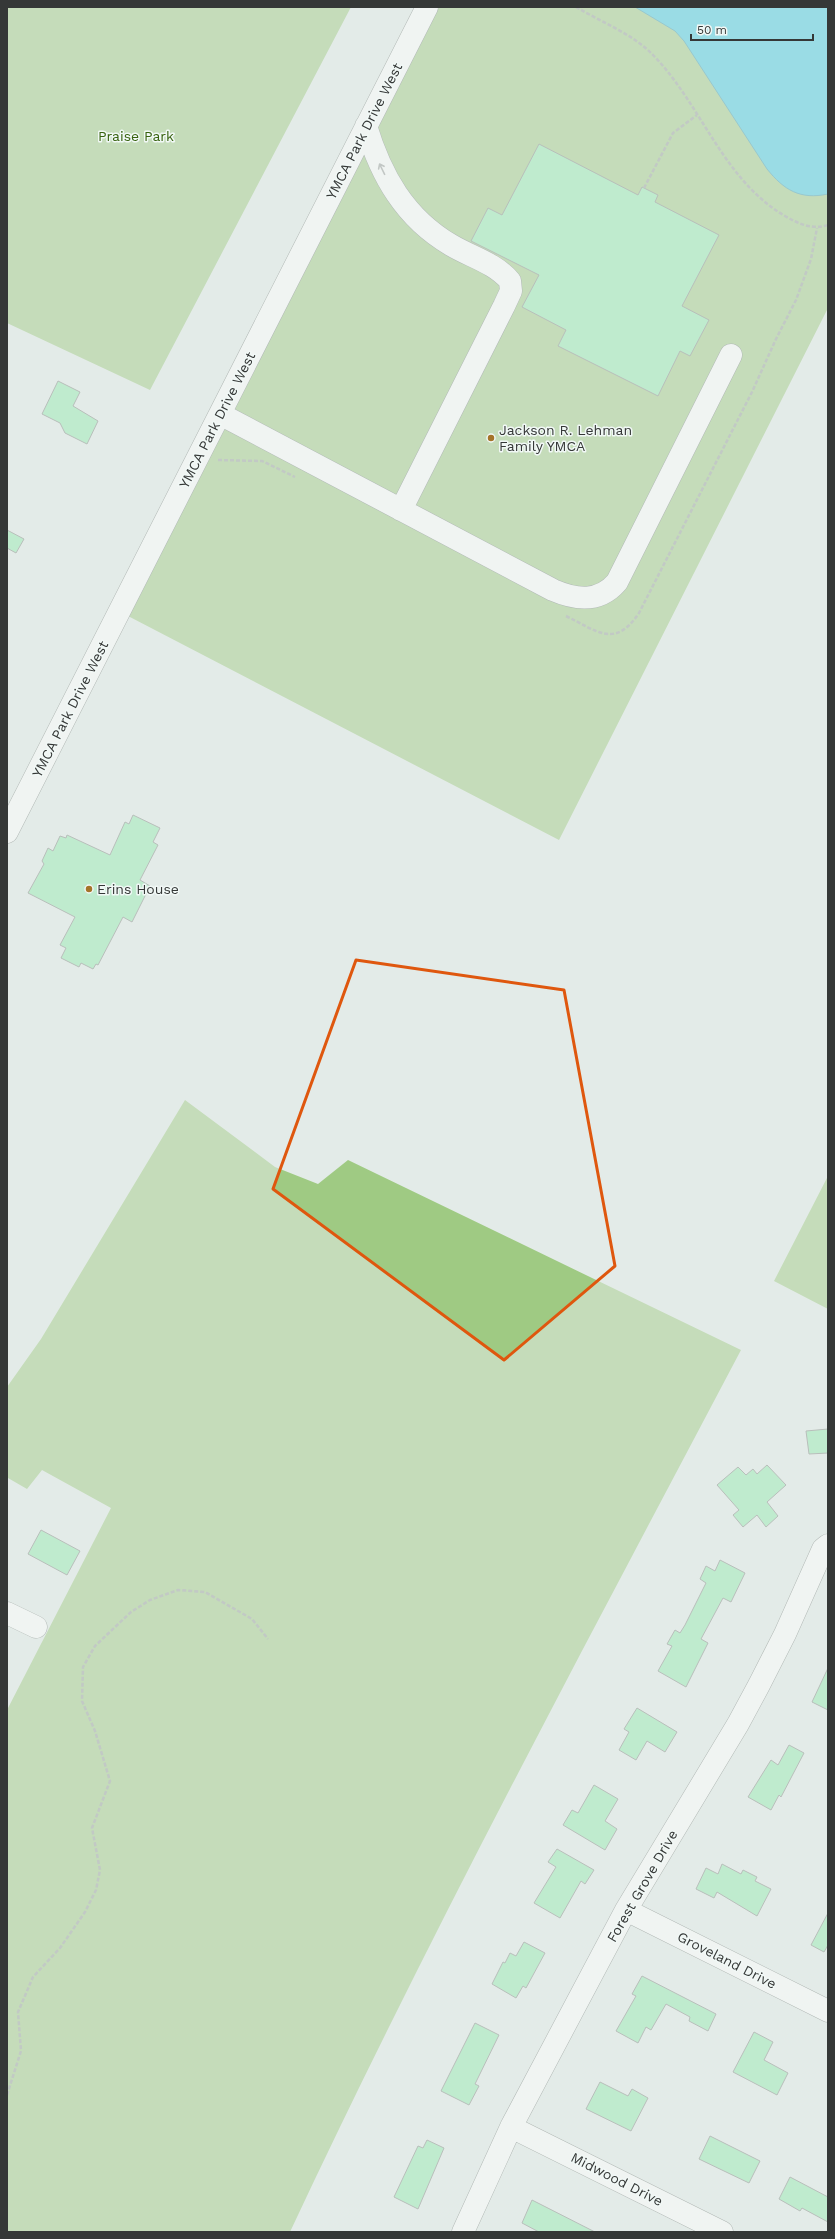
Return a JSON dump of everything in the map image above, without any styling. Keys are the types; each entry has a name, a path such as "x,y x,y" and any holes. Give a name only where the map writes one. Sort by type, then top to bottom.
{"street":[{"name":"YMCA Park Drive West","path":"7,832 427,7"},
{"path":"366,126 381,168 401,203 416,219 450,245 502,271 510,281 511,291 401,510"},
{"path":"220,414 553,590 570,597 586,598 600,596 611,589 617,582 731,355"},
{"name":"Forest Grove Drive","path":"463,2232 511,2126 626,1910 738,1724 785,1634 823,1549 828,1545"},
{"path":"7,1613 36,1627"},
{"name":"Groveland Drive","path":"626,1910 828,2011"},
{"name":"Midwood Drive","path":"511,2126 722,2232"}],"path":[{"path":"576,7 645,47 670,74 739,178 758,196 789,218 817,228 828,226"},
{"path":"644,188 673,133 697,115"},
{"path":"562,613 607,635 623,631 632,624 752,392 776,339 796,300 811,259 817,228"},
{"path":"212,459 224,462 262,461 296,478"},
{"path":"7,2095 21,2051 18,2012 33,1977 60,1948 85,1912 96,1890 100,1870 92,1828 110,1781 95,1731 82,1701 83,1667 95,1646 131,1612 150,1600 178,1590 205,1592 252,1619 268,1638"}],"highlighted area":[{"path":"356,960 564,990 615,1266 504,1360 273,1189"}],"green space":[{"name":"Praise Park","path":"7,7 351,7 150,390 7,323"},
{"name":"Jackson R. Lehman Family YMCA","path":"439,7 828,7 828,308 559,840 128,616"},
{"path":"185,1100 275,1167 318,1184 348,1160 741,1350 510,1788 343,2120 290,2232 7,2232 7,1710 111,1508 42,1470 27,1489 8,1478 7,1387 41,1339"},
{"path":"828,1176 828,1309 774,1281"}],"water":[{"path":"635,7 828,7 828,194 809,196 793,192 780,183 767,169 684,41 675,31"}],"building":[{"path":"539,144 638,195 642,187 658,195 655,202 719,235 682,306 709,320 690,356 680,351 658,396 558,346 566,330 522,307 539,275 471,241 488,208 502,215"},
{"path":"58,381 80,392 73,406 98,421 87,444 65,433 60,423 42,414"},
{"path":"7,530 24,539 16,553 7,548"},
{"name":"Erins House","path":"133,815 160,828 153,842 158,845 140,880 150,886 132,922 123,917 98,965 96,964 93,969 81,963 79,967 61,958 66,948 60,945 75,917 28,893 44,864 42,861 48,848 53,851 60,836 66,838 67,835 110,855 125,822 129,824"},
{"path":"828,1429 828,1453 809,1454 806,1431"},
{"path":"767,1465 786,1485 767,1502 778,1516 766,1527 757,1515 743,1527 733,1515 739,1510 717,1485 738,1467 746,1475 753,1469 757,1474"},
{"path":"41,1530 80,1551 67,1575 28,1554"},
{"path":"720,1560 745,1573 731,1602 723,1598 701,1639 708,1643 686,1687 658,1671 672,1646 667,1644 675,1630 680,1633 706,1583 700,1579 706,1566 715,1571"},
{"path":"828,1668 828,1710 812,1702"},
{"path":"637,1708 677,1732 665,1752 647,1741 636,1760 619,1750 629,1732 624,1729"},
{"path":"789,1745 804,1753 781,1797 779,1795 771,1810 748,1797 771,1760 778,1765"},
{"path":"594,1785 618,1799 605,1821 617,1829 605,1850 563,1825 572,1810 578,1813"},
{"path":"557,1849 594,1870 585,1884 581,1881 560,1918 534,1903 556,1867 548,1862"},
{"path":"722,1864 741,1874 743,1870 757,1877 755,1881 771,1889 757,1916 717,1892 714,1898 696,1889 706,1868 718,1874"},
{"path":"828,1913 828,1945 824,1952 811,1945"},
{"path":"524,1942 545,1953 526,1988 523,1986 516,1998 492,1984 503,1962 505,1963 510,1953 516,1956"},
{"path":"642,1976 716,2014 708,2031 689,2021 690,2017 666,2004 651,2030 646,2027 638,2043 616,2031 636,1996 632,1994"},
{"path":"475,2023 499,2035 475,2084 479,2086 469,2105 441,2091"},
{"path":"754,2032 773,2042 764,2060 788,2073 777,2095 733,2072"},
{"path":"600,2082 628,2096 632,2089 648,2098 631,2131 586,2109"},
{"path":"710,2136 760,2161 749,2183 699,2159"},
{"path":"427,2140 444,2148 418,2209 394,2197 418,2146 423,2148"},
{"path":"790,2177 828,2197 828,2222 802,2208 800,2211 779,2199"},
{"path":"532,2200 595,2232 539,2232 522,2223"}],"place":[{"name":"Jackson R. Lehman Family YMCA","path":"491,438"},
{"name":"Erins House","path":"89,889"}]}
